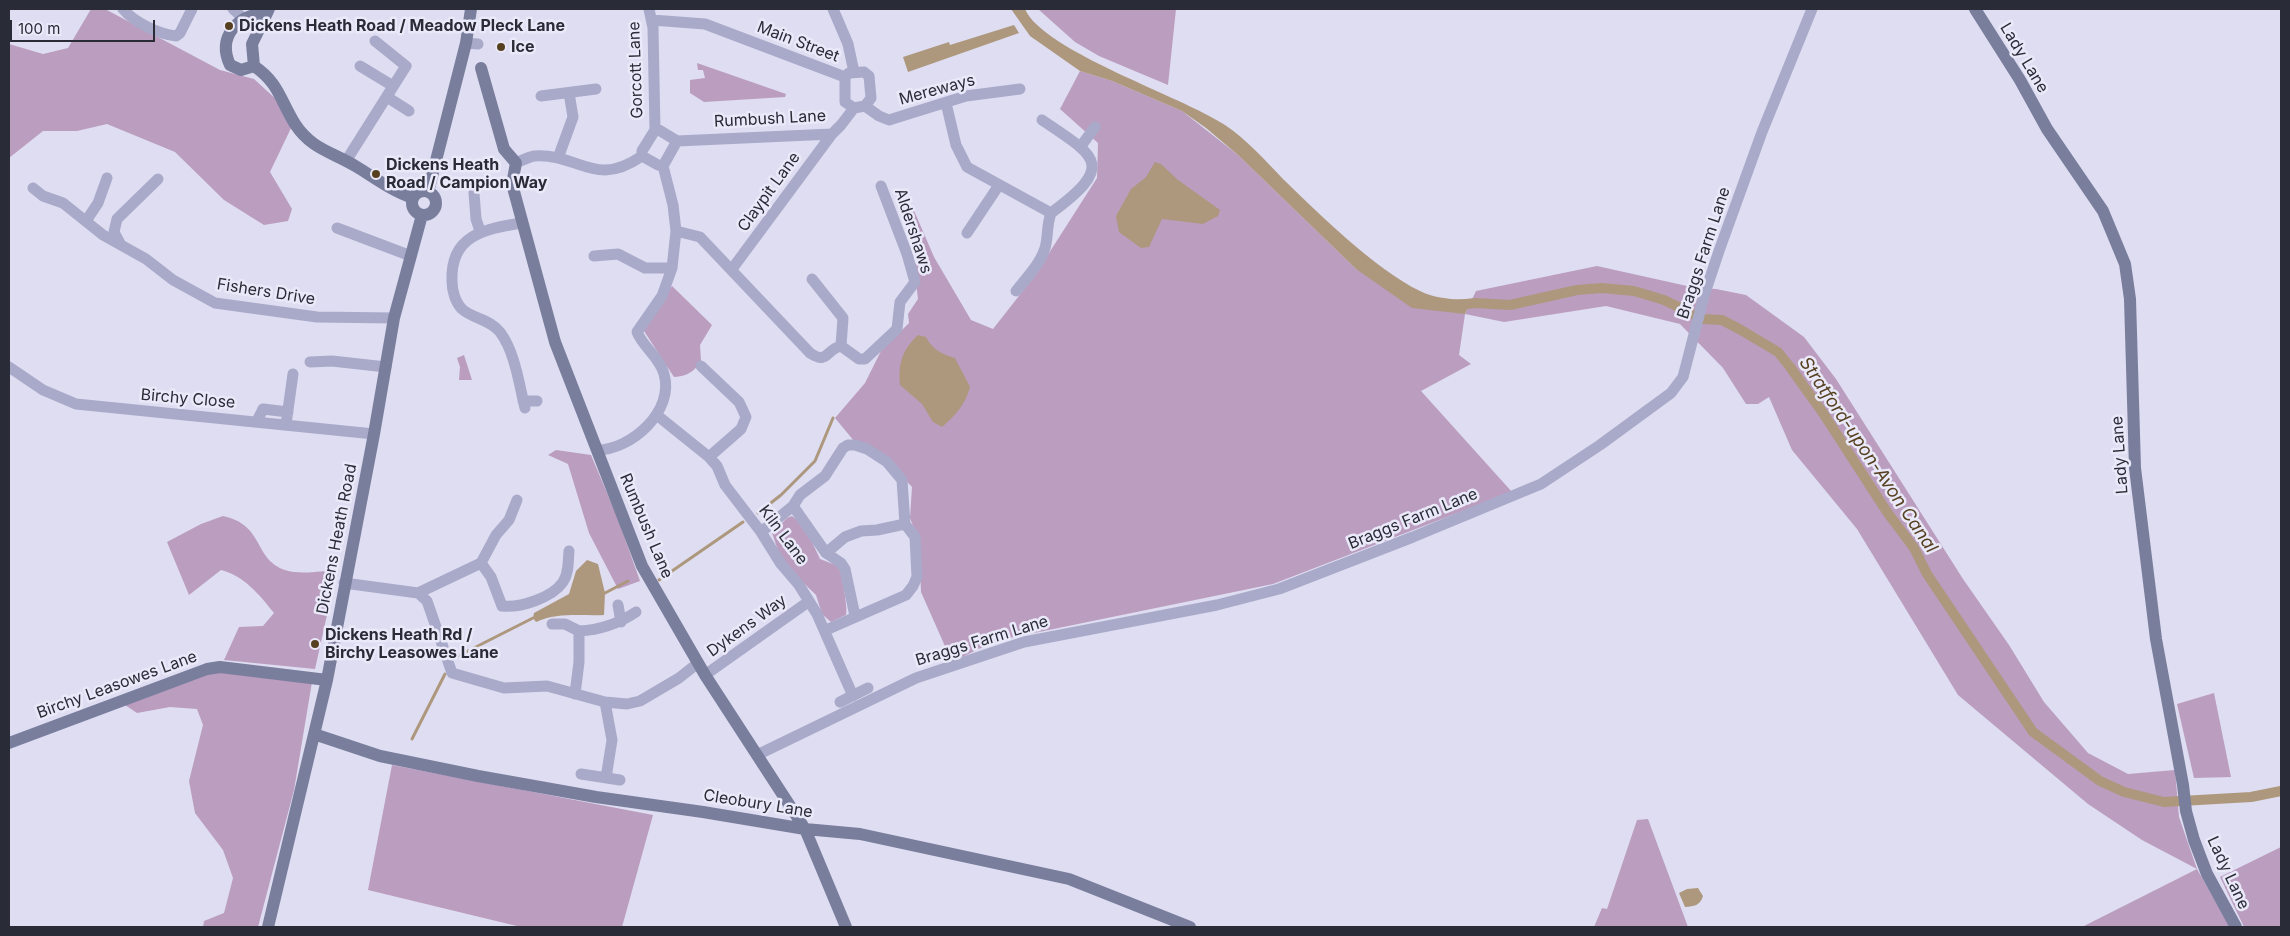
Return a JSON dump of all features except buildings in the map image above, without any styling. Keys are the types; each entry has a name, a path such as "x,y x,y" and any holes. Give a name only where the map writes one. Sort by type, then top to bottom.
{"street":[{"path":"122,9 152,29 176,36 180,33 192,9"},
{"path":"233,9 243,18"},
{"path":"428,192 472,43 470,9"},
{"name":"Rumbush Lane","path":"833,9 848,44 850,75 845,102 859,107"},
{"name":"Braggs Farm Lane","path":"756,755 916,678 1024,642 1217,605 1279,589 1413,538 1541,484 1670,393 1683,377 1701,306 1762,132 1812,9"},
{"name":"Lady Lane","path":"1975,9 2020,80 2047,129 2103,211 2125,264 2130,300 2135,468 2156,639 2183,785 2186,811 2207,874 2236,927"},
{"path":"254,66 241,70 230,65 225,54 226,42 232,29 243,18 267,11"},
{"path":"267,11 252,44 254,66 273,82 295,123 318,148 346,161 388,187 413,198"},
{"name":"Main Street","path":"651,14 705,24 850,75"},
{"name":"Gorcott Lane","path":"651,14 655,130"},
{"path":"346,161 406,66 375,41"},
{"path":"360,66 409,111"},
{"path":"481,68 504,149 516,163 533,156 558,158 600,171 617,170 642,156"},
{"name":"Rumbush Lane","path":"676,141 832,134 859,107 871,98 869,76 864,72 850,75"},
{"path":"541,96 596,89"},
{"name":"Mereways","path":"859,107 890,120 966,96 1020,89"},
{"path":"558,158 573,117 569,93"},
{"path":"946,103 956,145 968,167 999,186 1051,213"},
{"path":"1016,291 1040,258 1046,246 1047,223 1051,213 1079,189 1092,174 1094,164 1090,155 1081,146 1042,120"},
{"path":"1081,146 1095,127"},
{"path":"596,450 609,450 632,437 658,416 665,396 664,372 635,338 637,332 662,296 672,268 676,231 673,205 663,166 676,141 659,130 655,130 642,151 642,156"},
{"name":"Claypit Lane","path":"732,270 832,134"},
{"path":"642,156 663,166"},
{"name":"Rumbush Lane","path":"516,163 512,184 521,223 555,342 642,566 698,664 805,829 846,927"},
{"path":"86,221 98,203 107,178"},
{"path":"121,245 114,232 117,219 158,179"},
{"name":"Aldershaws","path":"841,346 859,359 865,359 896,329 900,302 915,282 907,254 881,186"},
{"path":"968,233 999,186"},
{"name":"Fishers Drive","path":"33,188 43,196 63,203 103,235 146,259 173,280 215,303 318,316 394,318"},
{"path":"421,192 428,192 434,197 436,204 430,213 422,215 413,208 413,198 421,192"},
{"path":"474,193 476,219 480,231"},
{"name":"Dickens Heath Road","path":"268,927 327,680 394,318 422,215"},
{"path":"521,223 480,231 463,243 455,256 452,272 455,298 462,309 490,322 501,333 512,359 524,404 537,401"},
{"path":"337,228 411,256"},
{"path":"676,231 700,238 810,353 818,358 824,358 841,346 843,318 812,279"},
{"path":"594,256 618,254 645,268 672,268"},
{"path":"310,362 332,361 386,367"},
{"path":"701,366 743,408 746,417 745,433 709,457"},
{"name":"Birchy Close","path":"9,367 43,390 76,404 374,434"},
{"path":"286,424 292,374"},
{"path":"257,422 263,409 288,412"},
{"name":"Kiln Lane","path":"658,416 709,457 717,466 725,485 761,532 782,564 800,585 808,602 826,630 853,696"},
{"path":"761,532 793,506 800,495 825,476 843,448 848,445 855,444 888,462 902,480 905,524 914,538 917,577 913,586 906,595 826,630"},
{"path":"418,593 481,563 496,535 509,520 517,500"},
{"path":"793,506 826,553 841,563 845,569 855,616"},
{"path":"826,553 846,537 861,531 877,530 905,524"},
{"path":"481,563 491,577 502,606 510,607 550,594 563,583 568,570 569,552"},
{"path":"344,584 418,593 427,600 449,668 495,686 547,686 605,702 627,704 640,701 679,678 698,664"},
{"name":"Dykens Way","path":"705,675 808,602"},
{"path":"618,605 621,622"},
{"path":"552,624 565,624 579,631 596,630 621,622 636,612"},
{"path":"575,694 579,662 579,631"},
{"name":"Birchy Leasowes Lane","path":"9,743 207,669 220,667 327,680"},
{"path":"840,702 868,688"},
{"path":"605,702 612,740 606,778"},
{"name":"Cleobury Lane","path":"314,734 380,756 478,776 596,797 805,829 860,834 1068,879 1190,927"},
{"path":"581,774 620,780"}],"shaded area":[{"path":"91,9 105,9 220,70 254,79 278,101 292,126 270,172 292,209 288,221 264,225 224,200 175,152 107,124 77,131 43,131 9,158 9,44 43,54 68,48"},
{"path":"1011,9 1025,9 1037,25 1058,41 1085,57 1205,113 1225,125 1263,158 1331,224 1385,270 1403,282 1432,296 1472,299 1465,314 1412,308 1356,269 1238,155 1206,128 1182,111 1112,81 1080,71 1030,36"},
{"path":"1038,9 1176,9 1168,85 1099,56 1075,42"},
{"path":"1014,25 1019,33 908,72 903,57 949,42 950,45"},
{"path":"697,63 786,94 785,97 704,102 690,93 690,80 705,78 703,70 698,70"},
{"path":"1080,71 1112,81 1182,111 1238,155 1356,269 1465,314 1459,355 1471,364 1421,391 1512,492 1273,584 995,641 952,662 921,592 919,542 910,518 912,487 893,467 859,447 835,418 865,383 881,351 909,323 908,314 918,299 914,264 929,259 906,209 912,206 934,257 971,320 993,329 1033,278 1097,178 1098,143 1060,109"},
{"path":"1155,162 1161,164 1178,180 1220,210 1218,216 1203,224 1162,219 1149,247 1141,248 1119,232 1116,216 1131,189 1146,177"},
{"path":"1597,266 1696,288 1716,289 1746,295 1804,337 1836,379 1963,579 2009,645 2044,702 2088,753 2128,774 2175,770 2179,817 2197,869 2142,840 2088,804 1958,695 1857,529 1792,450 1769,397 1758,404 1746,404 1723,368 1680,324 1606,306 1504,322 1465,314 1476,291"},
{"path":"672,286 712,325 700,345 701,361 690,373 674,377 642,328"},
{"path":"918,335 926,337 931,345 945,355 955,358 970,387 959,409 942,427 933,422 922,404 900,385 902,358 908,346"},
{"path":"464,355 472,380 459,380 460,367 457,358"},
{"path":"556,450 591,455 618,519 640,581 618,589 589,533 568,464 548,455"},
{"path":"223,516 236,520 246,527 253,534 268,558 275,565 285,570 304,572 337,570 315,669 224,660 239,627 263,626 274,613 244,581 221,570 189,595 167,542 201,524"},
{"path":"792,516 805,527 820,559 838,566 840,570 846,615 831,622 822,614 816,595 782,562 772,533 787,518"},
{"path":"587,560 598,564 605,593 604,615 570,615 536,622 533,618 534,613 569,594 576,571"},
{"path":"213,671 312,682 294,790 258,927 203,927 204,921 224,913 233,878 223,850 195,813 189,781 203,725 197,709 170,707 137,713 125,705"},
{"path":"2214,693 2231,777 2194,778 2177,704"},
{"path":"392,765 653,815 622,927 521,927 368,890"},
{"path":"1648,819 1688,927 1594,927 1602,908 1607,909 1637,820"},
{"path":"2281,847 2281,927 2244,927 2220,877"},
{"path":"2197,869 2230,927 2082,927"},
{"path":"1698,888 1703,896 1700,902 1694,906 1685,907 1679,893 1687,889"}],"waterway":[{"name":"Stratford-upon-Avon Canal","path":"1458,305 1475,303 1510,305 1577,290 1602,288 1634,291 1664,300 1703,319 1722,320 1741,330 1778,352 1790,367 1823,413 1887,512 1914,548 1927,574 2033,732 2100,781 2124,792 2164,802 2251,797 2281,791"},
{"path":"758,513 781,495 815,461 833,418"},
{"path":"659,580 743,522"},
{"path":"605,593 628,581"},
{"path":"458,656 533,618"},
{"path":"412,739 445,674"}],"place":[{"name":"Dickens Heath Road / Meadow Pleck Lane","path":"229,26"},
{"name":"Ice","path":"501,47"},
{"name":"Dickens Heath Road / Campion Way","path":"376,174"},
{"name":"Dickens Heath Rd / Birchy Leasowes Lane","path":"315,644"}]}
